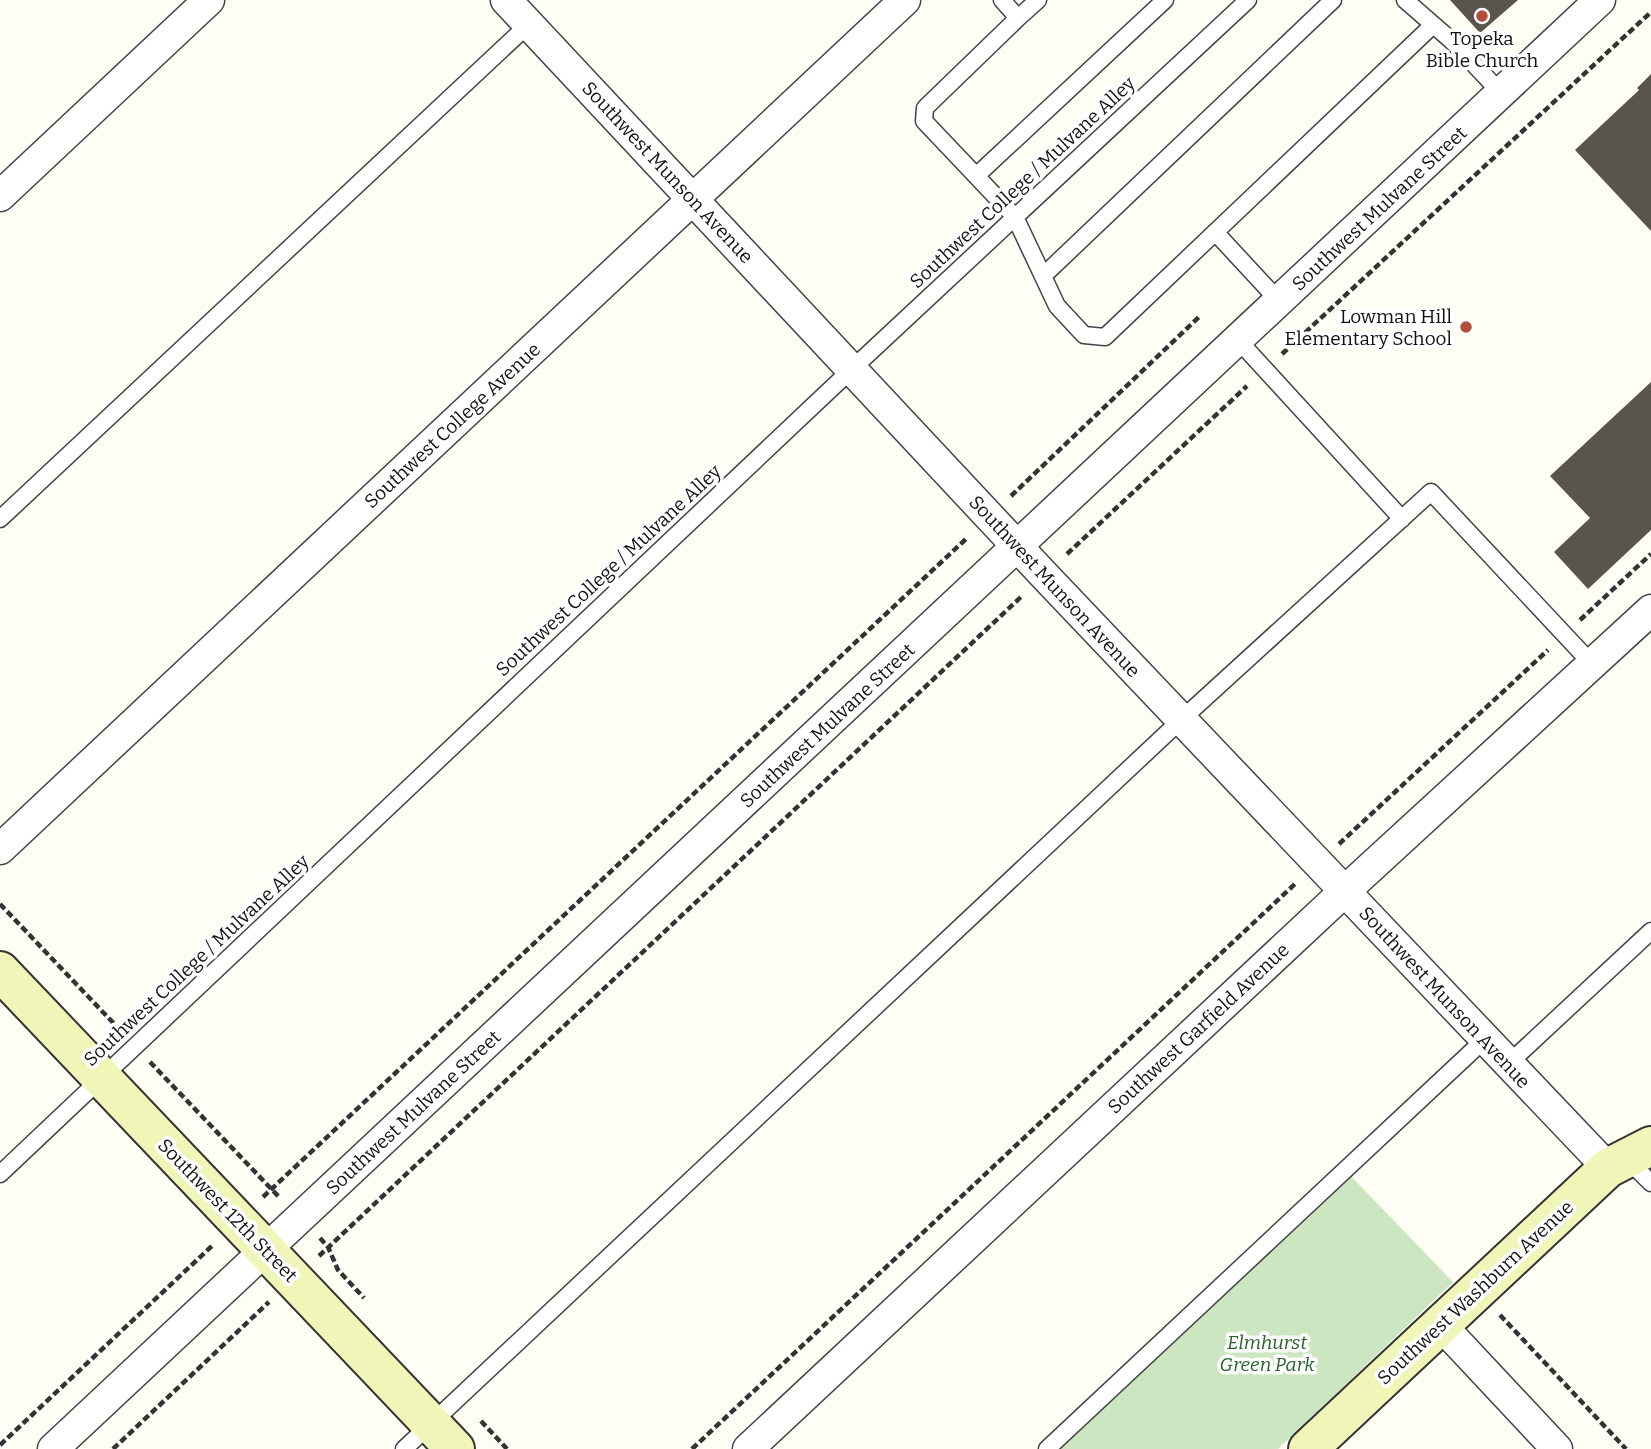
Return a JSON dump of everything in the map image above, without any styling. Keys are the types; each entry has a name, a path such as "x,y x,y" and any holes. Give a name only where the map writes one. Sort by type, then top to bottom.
{"main road":[{"name":"Southwest 12th Street","path":"0,971 294,1279 430,1441"},
{"name":"Southwest Washburn Avenue","path":"1308,1449 1440,1324 1634,1164"}],"street":[{"path":"0,196 209,0"},
{"name":"Southwest Munson Avenue","path":"506,0 1044,575 1346,890 1507,1065 1634,1164"},
{"name":"Southwest College Avenue","path":"0,849 905,0"},
{"name":"Southwest Mulvane Street","path":"53,1449 1600,0"},
{"name":"Southwest Garfield Avenue","path":"748,1449 1346,890 1651,610"},
{"path":"1440,1324 1557,1449"}],"lane":[{"path":"1002,0 1018,18"},
{"path":"1038,0 925,108 924,121 1015,218 1057,306 1084,335 1105,337 1433,24"},
{"path":"976,176 1165,0"},
{"name":"Southwest College / Mulvane Alley","path":"0,1174 852,369 1248,0"},
{"path":"1043,276 1333,0"},
{"path":"1405,0 1433,24 1501,93"},
{"path":"0,519 529,24"},
{"path":"1215,232 1279,302"},
{"path":"1238,340 1402,519"},
{"path":"430,1441 459,1398 1182,719 1431,492 1593,666"},
{"path":"1507,1065 1651,932"},
{"path":"1046,1449 1484,1041"}],"path":[{"path":"113,1449 1044,575 1651,12"},
{"path":"0,1445 990,517 1199,317"},
{"path":"692,1449 1651,554"},
{"path":"0,904 328,1247 338,1270 366,1300"},
{"path":"1496,1311 1626,1449"},
{"path":"459,1398 508,1449"}],"green space":[{"name":"Elmhurst Green Park","path":"1347,1172 1453,1282 1278,1449 1053,1449"}],"building":[{"name":"Topeka Bible Church","path":"1450,0 1518,0 1480,33"},
{"path":"1651,74 1651,231 1575,150 1639,90 1637,88"},
{"path":"1651,382 1651,530 1588,589 1554,552 1590,518 1550,476"}],"place":[{"name":"Topeka Bible Church","path":"1482,16"},
{"name":"Lowman Hill Elementary School","path":"1466,327"}]}
